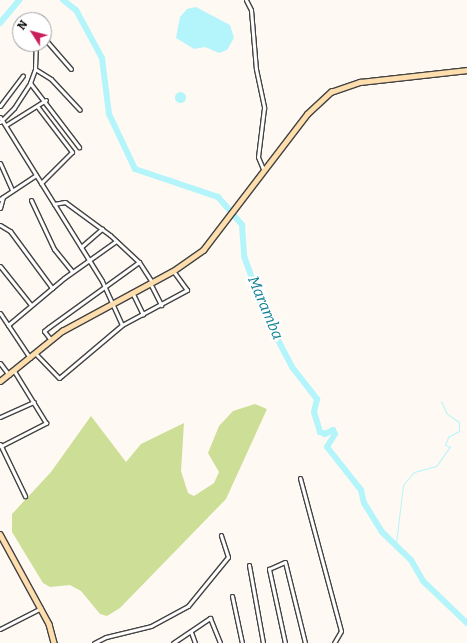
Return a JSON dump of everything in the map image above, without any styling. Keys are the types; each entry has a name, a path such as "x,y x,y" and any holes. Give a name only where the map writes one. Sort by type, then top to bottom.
{"street":[{"path":"246,0 251,10 256,69 264,108 258,157 264,172"},
{"path":"52,47 71,69"},
{"path":"1,121 30,83 35,69 36,52"},
{"path":"35,69 51,79 80,110"},
{"path":"0,381 51,340 112,303 173,271 203,250 264,172 306,114 330,92 360,82 467,70"},
{"path":"0,106 23,76"},
{"path":"30,83 46,100 79,147"},
{"path":"6,125 46,100"},
{"path":"36,106 72,152 41,183"},
{"path":"0,117 1,121 6,125 104,286 122,325"},
{"path":"0,163 12,190"},
{"path":"0,208 1,198 36,175"},
{"path":"31,200 54,249 72,272"},
{"path":"54,204 66,202 102,229 139,262 161,305"},
{"path":"0,225 10,231 52,288"},
{"path":"81,247 102,229"},
{"path":"8,325 88,259 116,241"},
{"path":"51,340 44,331 139,262"},
{"path":"0,266 31,305"},
{"path":"35,354 60,378 122,325 161,305 188,288 173,271"},
{"path":"132,292 143,315"},
{"path":"0,313 30,358"},
{"path":"0,363 9,375"},
{"path":"14,371 46,423 0,445 25,496"},
{"path":"0,417 34,402"},
{"path":"300,478 341,631 334,643"},
{"path":"0,534 41,608 54,643"},
{"path":"96,643 142,630 188,606 228,557 221,535"},
{"path":"285,643 269,569 285,562 305,643"},
{"path":"249,565 263,643"},
{"path":"232,596 242,643"},
{"path":"0,629 41,608"},
{"path":"173,643 212,618 220,643"},
{"path":"192,632 195,643"}],"green space":[{"path":"255,404 267,409 226,499 120,608 107,616 100,614 81,591 70,585 50,587 43,583 12,532 12,514 51,472 91,416 126,462 141,444 184,423 181,471 188,493 194,496 214,483 219,472 208,453 219,426 233,411"}],"water":[{"path":"196,7 230,25 234,38 227,50 219,53 205,47 194,49 176,38 180,17 187,9"},
{"path":"180,91 184,93 186,97 184,101 180,103 176,101 174,97 176,93"}],"waterway":[{"name":"Maramba","path":"0,23 19,0"},
{"name":"Maramba","path":"63,0 76,10 102,58 109,114 135,169 218,197 242,225 244,256 266,317 292,367 317,399 314,412 320,432 325,434 333,430 335,434 327,447 361,490 364,503 382,532 411,560 423,581 467,623"},
{"path":"396,543 403,485 414,472 436,466 450,447 445,445 448,437 459,431 459,422 447,414 441,401"}]}
